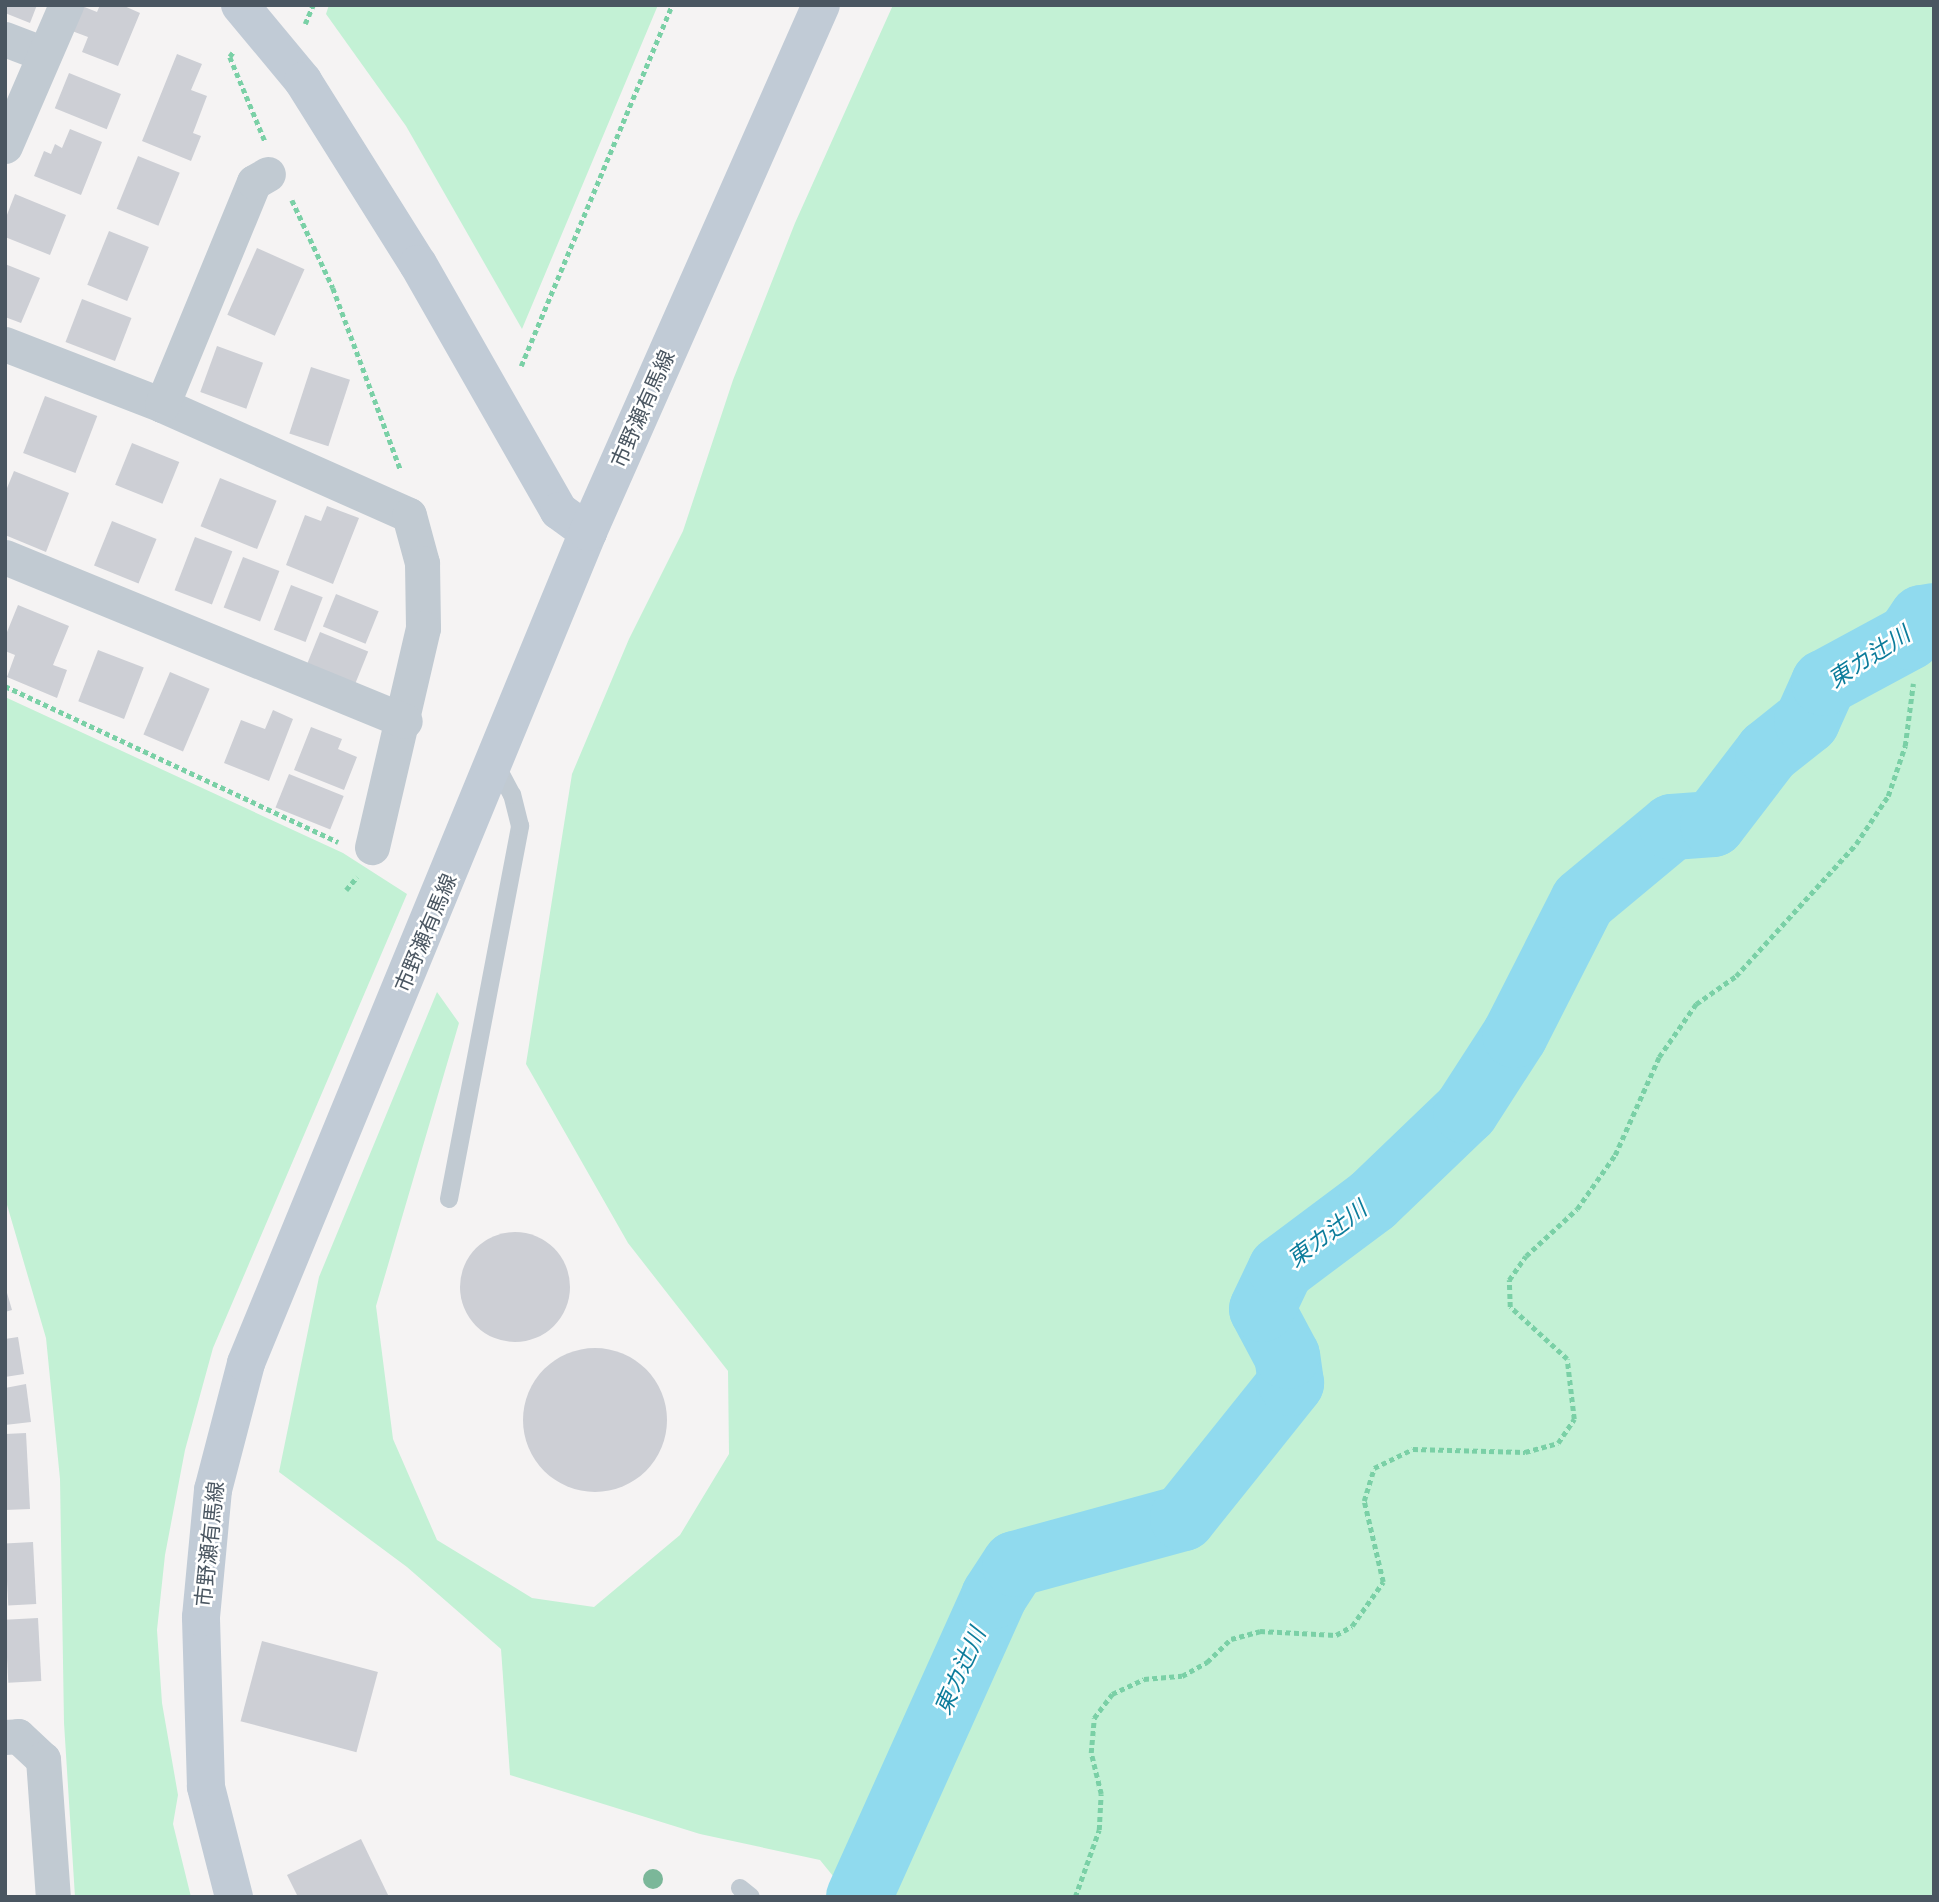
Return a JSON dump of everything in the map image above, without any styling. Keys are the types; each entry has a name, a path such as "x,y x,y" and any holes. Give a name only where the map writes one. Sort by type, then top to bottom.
{"main road":[{"path":"240,5 303,81 418,264 559,511 588,532"},
{"name":"市野瀬有馬線","path":"234,1897 206,1787 200,1696 201,1617 213,1490 246,1363 268,1301 495,763 588,532 821,5"}],"street":[{"path":"5,146 66,5"},
{"path":"5,38 44,54"},
{"path":"162,405 254,182 275,172"},
{"path":"5,344 162,405 409,515 422,563 423,628 405,721 358,845"},
{"path":"5,557 405,721"},
{"path":"5,1737 18,1736 43,1759 53,1897"}],"lane":[{"path":"449,1199 520,826 512,795 495,763"}],"path":[{"path":"492,395 517,375 672,5"},
{"path":"237,47 230,57 275,172 333,288 406,484 409,515"},
{"path":"1075,1897 1099,1830 1101,1794 1091,1753 1094,1718 1112,1694 1143,1679 1182,1676 1207,1662 1231,1639 1259,1631 1336,1635 1352,1626 1383,1582 1364,1500 1374,1468 1413,1449 1525,1452 1558,1443 1574,1419 1567,1359 1510,1307 1509,1280 1526,1256 1577,1209 1615,1155 1659,1057 1696,1004 1736,976 1856,844 1888,796 1905,746 1913,684"},
{"path":"5,686 358,845"}],"green space":[{"path":"329,5 658,5 522,329 406,126 326,14"},
{"path":"893,5 1934,5 1934,1897 850,1897 820,1860 700,1834 510,1775 501,1649 407,1567 279,1472 319,1277 437,992 459,1023 376,1306 393,1439 437,1540 532,1598 594,1607 680,1535 729,1454 728,1371 628,1243 526,1064 572,774 629,639 683,531 733,380 795,223"},
{"path":"5,697 343,853 407,894 213,1348 185,1450 165,1555 157,1630 162,1703 178,1795 173,1824 191,1897 75,1897 64,1723 60,1479 46,1338 5,1198"}],"building":[{"path":"5,5 37,5 30,23 5,13"},
{"path":"100,5 122,5 140,13 118,66 82,52 88,37 72,31 82,6 97,12"},
{"path":"177,54 202,64 191,90 207,96 193,133 201,136 191,161 142,141"},
{"path":"69,73 121,94 107,129 55,108"},
{"path":"70,129 102,142 81,195 34,176 44,151 51,154 55,144 62,148"},
{"path":"138,156 180,173 158,226 117,209"},
{"path":"15,194 66,215 50,255 5,237 5,220"},
{"path":"109,231 149,247 127,301 87,285"},
{"path":"257,248 305,269 275,336 227,315"},
{"path":"5,264 40,278 21,323 5,317"},
{"path":"82,299 131,318 115,361 66,342"},
{"path":"217,346 263,363 246,409 200,392"},
{"path":"311,367 350,380 328,446 289,434"},
{"path":"45,396 97,416 75,473 23,453"},
{"path":"132,443 179,462 162,504 115,485"},
{"path":"14,471 69,493 46,552 5,535 5,493"},
{"path":"220,478 277,501 257,549 201,526"},
{"path":"327,506 359,518 333,584 286,565 305,515 321,521"},
{"path":"112,521 157,539 139,583 94,566"},
{"path":"195,537 232,551 212,605 175,590"},
{"path":"243,557 279,571 260,621 224,607"},
{"path":"291,585 323,597 306,642 274,630"},
{"path":"336,594 379,611 366,644 323,626"},
{"path":"18,605 69,626 53,665 67,670 57,698 7,677 15,655 5,651 5,637"},
{"path":"320,632 368,651 355,684 307,664"},
{"path":"98,650 144,668 124,719 78,701"},
{"path":"170,672 210,689 183,751 143,735"},
{"path":"273,710 293,719 269,781 224,763 241,720 265,729"},
{"path":"311,727 342,739 338,749 357,757 344,790 294,770"},
{"path":"289,774 344,796 330,829 276,807"},
{"path":"515,1232 536,1237 554,1248 565,1266 570,1287 565,1308 554,1326 536,1337 515,1342 494,1337 476,1326 465,1308 460,1287 465,1266 476,1248 494,1237"},
{"path":"5,1286 12,1310 5,1312"},
{"path":"18,1337 24,1374 5,1377 5,1339"},
{"path":"595,1348 622,1354 646,1369 661,1393 667,1420 661,1447 646,1471 622,1486 595,1492 568,1486 544,1471 529,1447 523,1420 529,1393 544,1369 568,1354"},
{"path":"26,1384 31,1422 5,1425 5,1388"},
{"path":"26,1433 30,1509 5,1510 5,1434"},
{"path":"33,1542 36,1604 8,1605 5,1543"},
{"path":"38,1618 41,1681 8,1683 5,1620"},
{"path":"262,1641 378,1672 356,1752 241,1721"},
{"path":"361,1839 389,1897 298,1897 287,1875"}],"waterway":[{"name":"東カ辻川","path":"859,1897 994,1596 1015,1564 1183,1518 1291,1383 1287,1356 1262,1309 1281,1269 1372,1201 1466,1111 1515,1035 1583,901 1672,827 1713,824 1768,752 1807,721 1824,683 1909,637 1922,618 1934,616"}]}
